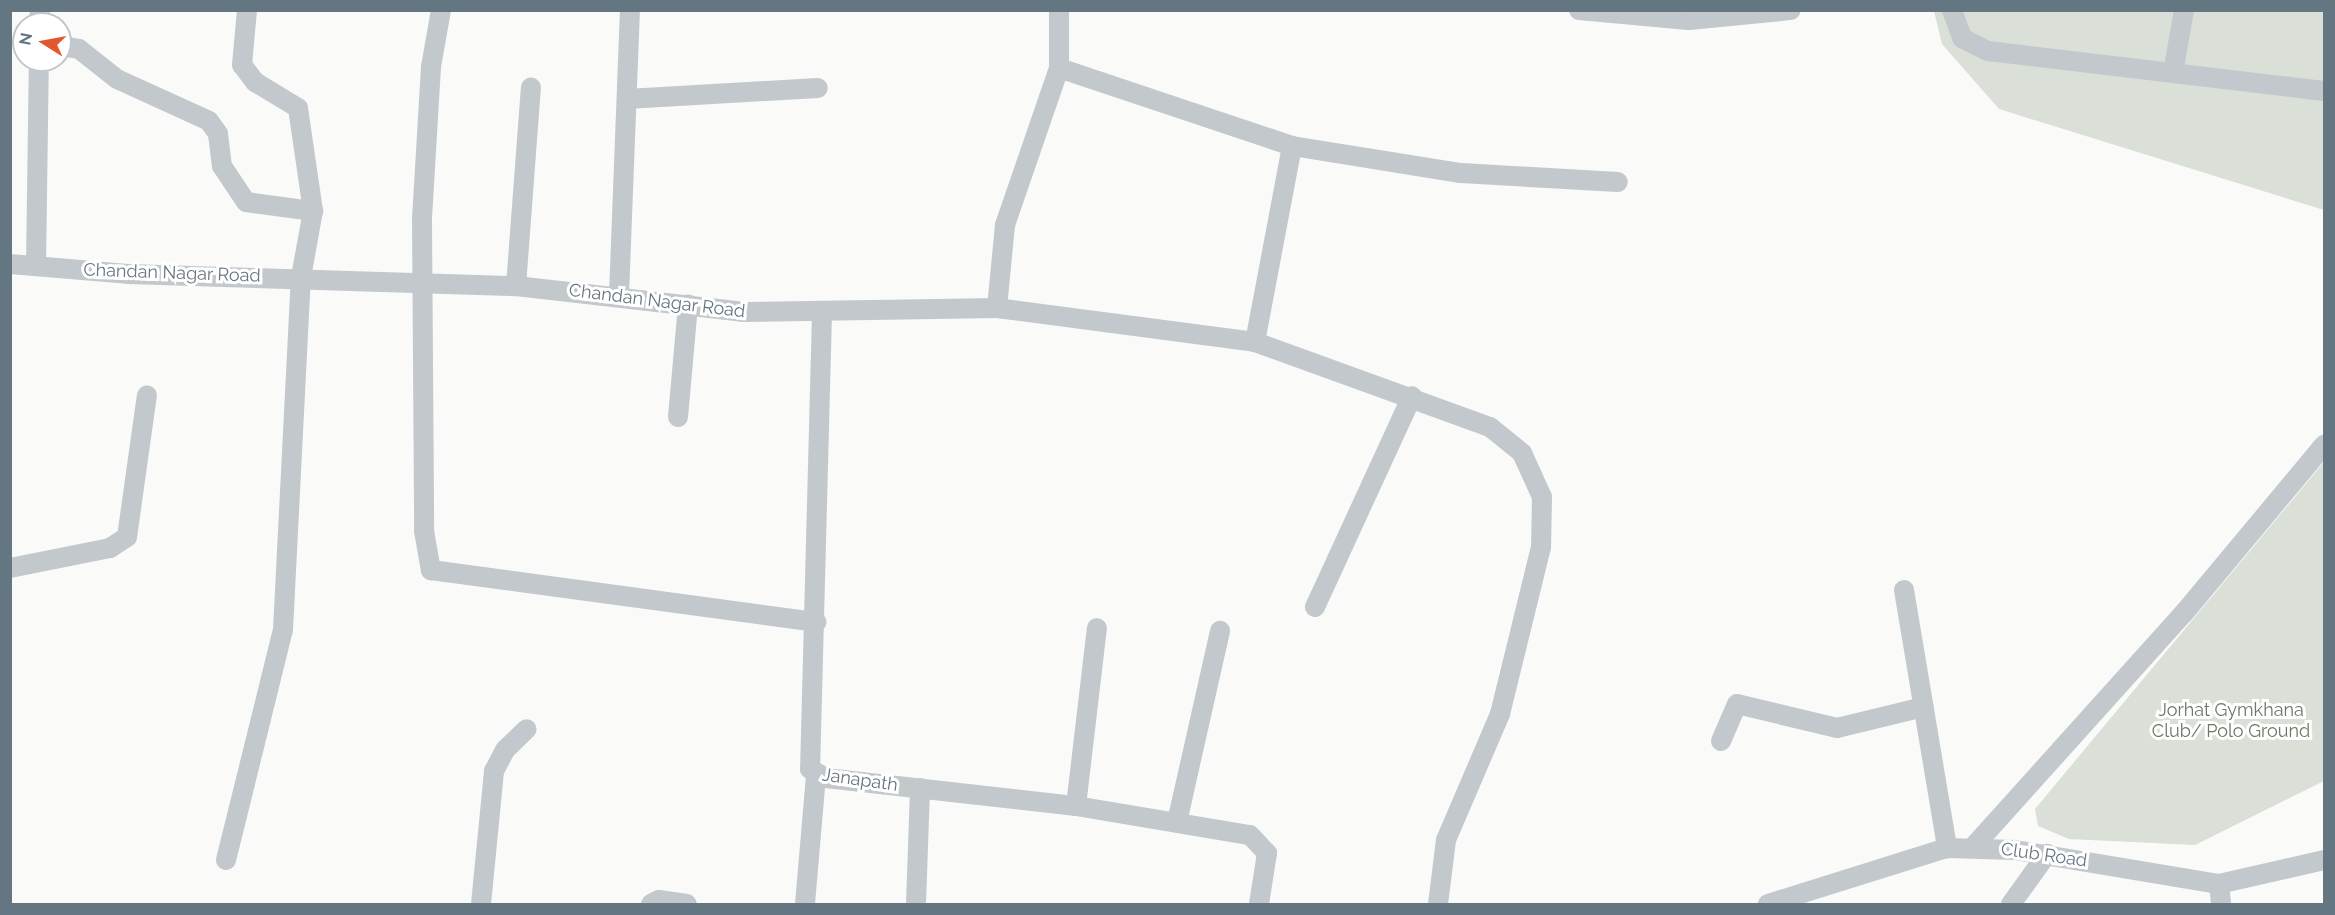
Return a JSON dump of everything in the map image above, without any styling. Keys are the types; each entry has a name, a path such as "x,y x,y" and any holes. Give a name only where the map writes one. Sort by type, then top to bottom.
{"street":[{"path":"226,860 283,630 301,277 313,211 298,108 255,82 242,65 247,10"},
{"path":"441,10 431,67 422,280 424,531 431,570 817,622"},
{"path":"619,295 630,10"},
{"path":"998,308 1005,225 1059,68 1059,10"},
{"path":"1579,10 1681,20 1791,10"},
{"path":"1952,10 1962,38 1988,51 2325,91"},
{"path":"2173,73 2184,10"},
{"path":"72,48 79,49 117,79 209,121 218,134 222,166 246,202 313,211"},
{"path":"1059,68 1292,146 1461,174 1618,182"},
{"path":"36,266 39,72"},
{"path":"516,286 531,88"},
{"path":"627,99 818,88"},
{"path":"1255,342 1292,146"},
{"name":"Chandan Nagar Road","path":"10,264 422,280 619,295 688,304 822,313 998,308 1255,342 1412,396 1507,438 1534,475 1545,520 1500,714 1440,861 1438,904"},
{"path":"678,417 688,304"},
{"name":"Janapath","path":"822,313 817,622 808,756 816,775 1076,806 1250,835 1263,843 1267,853 1259,904"},
{"path":"10,568 110,548 127,537 147,395"},
{"path":"1315,607 1412,396"},
{"path":"1974,846 2184,613 2325,445"},
{"path":"1904,590 1947,848"},
{"path":"1076,806 1097,628"},
{"path":"1177,822 1220,631"},
{"path":"1721,741 1737,704 1837,729 1924,707"},
{"path":"481,904 494,771 505,750 527,729"},
{"path":"805,904 816,775"},
{"path":"916,904 920,788"},
{"name":"Club Road","path":"1768,904 1947,848 1974,846 2047,854 2220,884 2325,860"},
{"path":"2012,904 2047,854"},
{"path":"2220,884 2221,904"},
{"path":"651,904 659,900 687,904"}],"green space":[{"path":"1934,11 2324,11 2324,210 1999,109 1942,44"},
{"name":"Jorhat Gymkhana Club/ Polo Ground","path":"2324,462 2324,781 2195,845 2069,839 2038,826 2035,809"}]}
